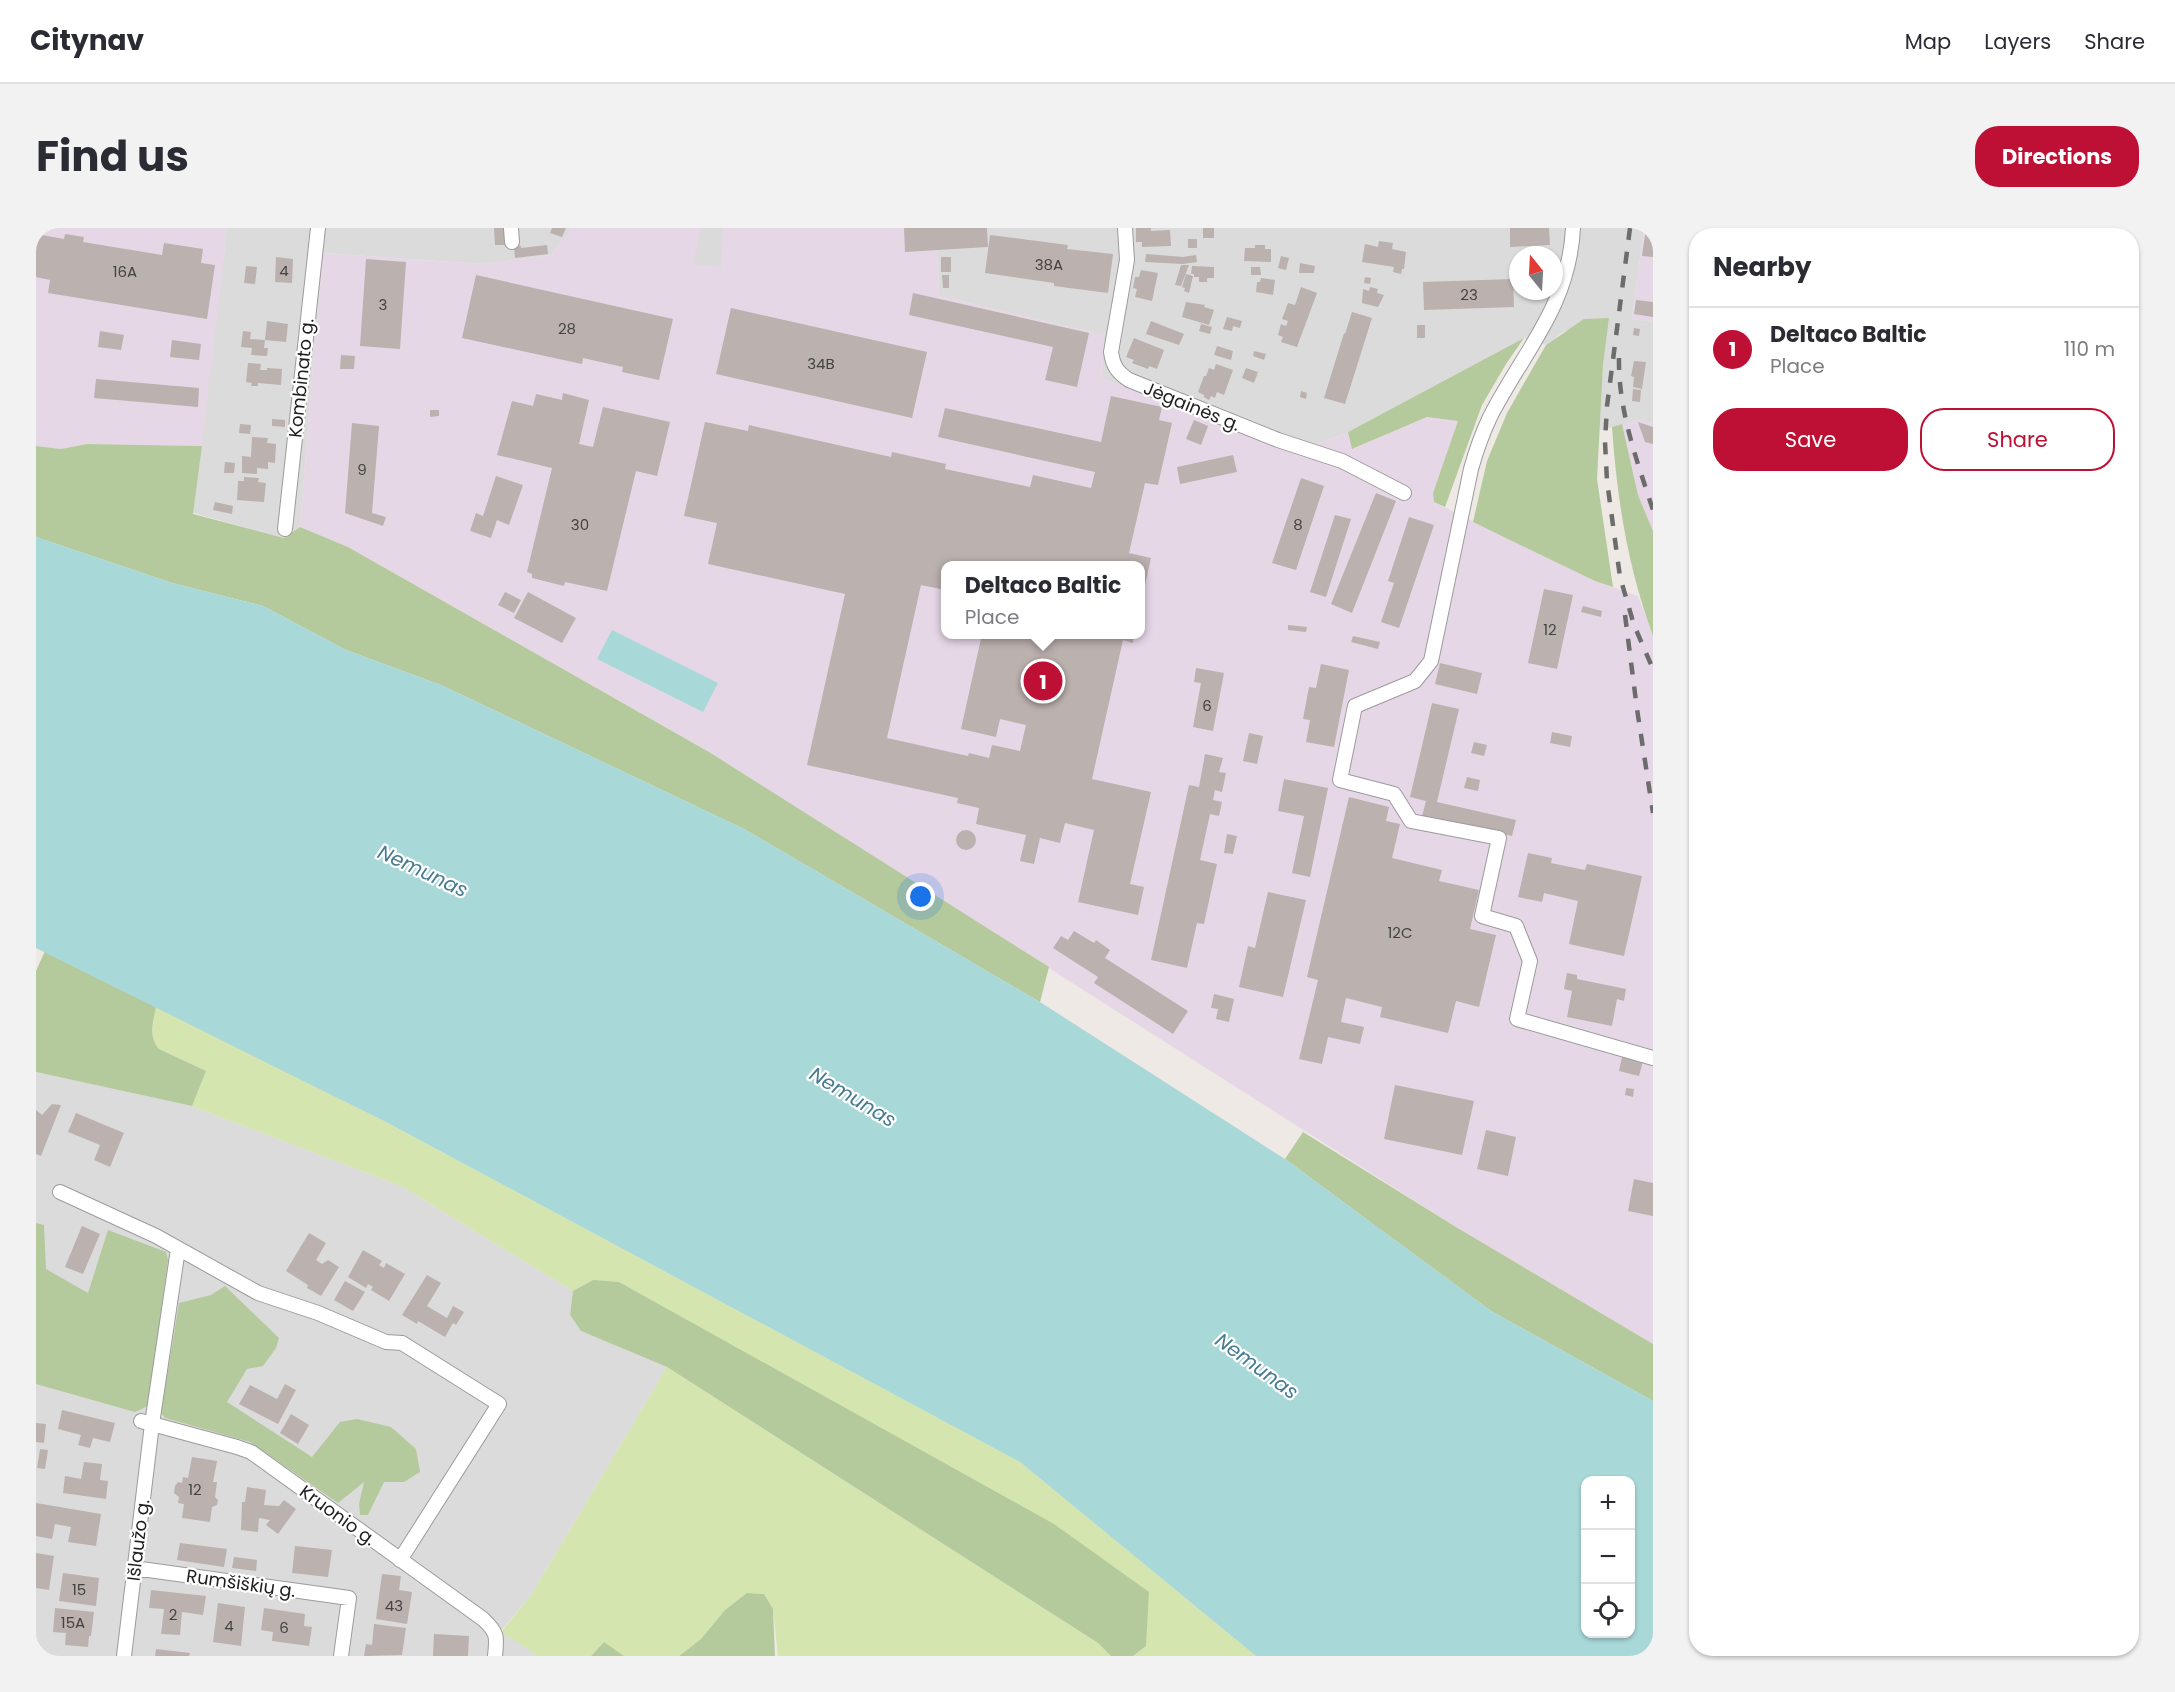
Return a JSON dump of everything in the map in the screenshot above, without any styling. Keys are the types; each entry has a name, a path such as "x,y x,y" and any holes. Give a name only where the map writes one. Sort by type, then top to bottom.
{"street":[{"name":"Kombinato g.","path":"285,529 318,228"},
{"name":"Jėgainės g.","path":"1125,228 1127,260 1111,352 1112,363 1118,373 1129,380 1278,440 1342,461 1404,493"},
{"path":"1573,228 1562,287 1546,324 1490,417 1479,443 1471,469 1431,661 1415,681 1355,706 1340,780 1394,794 1411,821 1499,838 1482,916 1516,926 1530,962 1517,1019 1653,1058"},
{"path":"60,1192 156,1236 258,1293 318,1312 386,1342 402,1342 499,1404 400,1560"},
{"name":"Išlaužo g.","path":"124,1656 147,1423 178,1249"},
{"name":"Kruonio g.","path":"147,1423 251,1452 494,1629 495,1656"},
{"name":"Rumšiškių g.","path":"134,1568 349,1598 341,1656"}],"shaded area":[{"path":"36,228 227,228 202,446 87,444 61,449 36,446"},
{"path":"227,228 572,228 551,255 483,264 322,253 300,527 284,538 193,513"},
{"path":"572,228 987,228 988,247 937,250 939,296 1104,335 1102,379 1312,446 1348,432 1353,449 1427,417 1459,421 1433,493 1434,502 1595,581 1638,596 1653,636 1653,1344 1456,1227 709,752 348,547 300,527 322,253 483,264 551,255"},
{"path":"701,228 723,228 721,267 693,264"},
{"path":"987,228 1644,228 1632,319 1653,322 1653,424 1639,420 1598,431 1608,319 1563,332 1546,345 1524,338 1348,432 1312,446 1102,379 1104,335 939,296 937,250 988,247"},
{"path":"1644,228 1653,228 1653,322 1632,319"},
{"path":"1639,420 1653,424 1653,531 1638,495 1622,424"},
{"path":"36,1072 192,1106 401,1186 573,1291 570,1315 581,1331 667,1367 531,1595 501,1631 538,1656 36,1656"}],"green space":[{"path":"1609,318 1603,365 1597,479 1613,587 1595,581 1473,522 1487,461 1507,413 1546,345 1584,319"},
{"path":"1524,338 1482,405 1445,507 1434,502 1433,493 1458,421 1427,417 1352,449 1348,432"},
{"path":"1622,424 1638,495 1653,531 1653,636 1630,559 1617,481 1612,427"},
{"path":"87,444 202,446 193,514 284,538 300,527 348,547 709,752 1049,967 1040,1002 744,829 441,685 346,650 263,606 172,583 36,537 36,446 61,449"},
{"path":"45,951 156,1007 152,1034 159,1049 206,1071 192,1106 36,1072 36,971"},
{"path":"156,1007 388,1123 1020,1462 1256,1656 1133,1656 1146,1646 593,1280 573,1291 401,1186 192,1106 205,1071 159,1049 152,1034"},
{"path":"1303,1132 1456,1227 1653,1344 1653,1401 1491,1311 1285,1159"},
{"path":"36,1223 44,1225 46,1269 88,1293 108,1230 166,1252 168,1260 148,1406 135,1412 36,1384"},
{"path":"593,1280 619,1282 1054,1524 1149,1592 1146,1646 1133,1656 1111,1656 1098,1643 667,1367 581,1331 570,1315 573,1291"},
{"path":"225,1286 279,1338 276,1348 263,1366 247,1369 227,1402 312,1457 340,1422 357,1419 391,1427 416,1449 420,1472 404,1482 384,1482 368,1515 360,1515 359,1504 364,1482 338,1503 250,1442 165,1418 161,1413 179,1303 211,1295"},
{"path":"667,1367 1098,1643 1111,1656 778,1656 773,1609 764,1594 748,1593 725,1610 701,1639 679,1656 624,1656 604,1642 591,1656 538,1656 501,1632 531,1595"},
{"path":"747,1593 764,1594 773,1609 775,1656 679,1656 701,1639 725,1610"},
{"path":"604,1642 624,1656 591,1656"}],"water":[{"name":"Nemunas","path":"36,537 172,583 263,606 346,650 441,685 744,829 1040,1002 1285,1159 1491,1311 1653,1401 1653,1656 1256,1656 1020,1462 388,1123 36,948"},
{"path":"612,630 718,683 703,712 597,659"}],"building":[{"path":"494,228 506,228 507,245 495,245"},
{"path":"552,228 566,228 562,237 550,233"},
{"path":"904,228 987,228 988,247 905,252"},
{"path":"1136,228 1151,228 1151,231 1170,230 1171,246 1142,247 1142,242 1136,242"},
{"path":"1203,228 1214,228 1214,238 1203,238"},
{"path":"1510,228 1549,228 1550,245 1510,246"},
{"path":"1646,228 1653,228 1653,257 1642,256"},
{"path":"36,234 64,239 65,234 84,237 83,242 162,255 164,243 203,249 201,263 215,265 207,319 48,293 50,280 36,277"},
{"path":"990,235 1068,245 1067,249 1113,254 1108,293 985,273"},
{"path":"1188,239 1197,239 1197,248 1188,248"},
{"path":"1379,241 1393,243 1392,249 1406,252 1404,269 1401,274 1393,272 1394,267 1362,262 1365,244 1378,247"},
{"path":"547,245 548,254 515,258 514,247"},
{"path":"1255,245 1265,245 1265,249 1271,249 1271,262 1244,261 1245,248 1255,248"},
{"path":"1146,254 1183,257 1196,255 1197,262 1183,264 1145,262"},
{"path":"1281,256 1289,258 1286,270 1278,268"},
{"path":"276,257 293,259 292,283 275,282"},
{"path":"941,257 951,257 951,272 941,272"},
{"path":"366,259 406,262 400,349 360,346"},
{"path":"1300,263 1315,266 1314,273 1299,273"},
{"path":"1181,265 1189,265 1181,286 1175,285"},
{"path":"246,266 257,267 255,284 244,283"},
{"path":"1192,266 1214,267 1214,278 1207,278 1207,282 1199,282 1199,277 1191,274"},
{"path":"1251,267 1260,267 1261,275 1251,275"},
{"path":"1141,270 1158,273 1152,301 1135,297 1137,289 1133,288 1135,277 1139,277"},
{"path":"1186,274 1193,276 1189,293 1182,287"},
{"path":"476,275 673,319 659,380 622,372 623,367 583,358 582,364 462,338"},
{"path":"942,275 949,275 949,288 943,288"},
{"path":"1365,277 1371,278 1370,284 1364,283"},
{"path":"1261,278 1275,280 1273,295 1256,292 1257,282 1260,282"},
{"path":"1509,279 1509,300 1514,300 1514,307 1424,310 1423,282"},
{"path":"1301,287 1317,293 1297,347 1281,342 1283,337 1278,335 1281,324 1286,326 1288,321 1282,319 1288,303 1295,305"},
{"path":"1370,287 1378,289 1377,293 1384,295 1378,307 1362,303 1363,289 1369,291"},
{"path":"913,293 1089,333 1077,387 1045,380 1053,347 909,315"},
{"path":"1636,300 1653,302 1653,317 1634,314"},
{"path":"1186,302 1205,305 1204,307 1214,310 1209,325 1182,317"},
{"path":"731,308 927,352 912,418 716,374"},
{"path":"1352,312 1372,318 1345,404 1324,398"},
{"path":"1227,317 1242,321 1240,328 1233,326 1232,331 1223,329"},
{"path":"267,321 288,324 286,342 265,340"},
{"path":"1151,321 1184,334 1179,345 1146,334"},
{"path":"1201,324 1212,327 1210,334 1199,331"},
{"path":"1417,325 1425,325 1425,338 1417,338"},
{"path":"1634,328 1640,329 1639,336 1633,335"},
{"path":"100,331 124,335 121,350 98,347"},
{"path":"243,331 251,332 250,339 265,340 264,348 268,348 267,356 251,355 252,348 241,347"},
{"path":"1134,338 1164,350 1157,369 1149,366 1148,369 1132,363 1134,360 1126,357"},
{"path":"172,340 201,344 199,360 170,357"},
{"path":"1217,346 1233,351 1231,360 1214,355"},
{"path":"1254,351 1266,354 1264,360 1253,356"},
{"path":"341,355 355,356 354,369 340,369"},
{"path":"1634,361 1646,362 1642,389 1633,387 1634,377 1631,376"},
{"path":"248,363 261,364 260,370 282,369 281,385 258,383 258,386 251,386 252,383 246,382"},
{"path":"1216,364 1233,370 1224,395 1217,392 1215,398 1211,396 1209,400 1198,392 1209,368 1214,370"},
{"path":"1246,368 1258,372 1254,383 1242,378"},
{"path":"96,379 199,388 198,407 94,398"},
{"path":"1633,389 1641,390 1640,402 1632,401"},
{"path":"1301,391 1307,393 1306,399 1300,397"},
{"path":"563,393 589,400 579,444 593,447 603,407 670,422 657,476 636,471 607,591 565,582 564,586 532,578 532,574 527,572 552,468 497,455 512,401 533,406 536,394 562,400"},
{"path":"1111,396 1162,407 1159,420 1172,423 1158,485 1145,483 1129,553 1151,558 1145,585 1145,561 941,561 941,589 921,585 887,738 968,756 969,753 989,758 992,745 1020,751 1026,725 1000,719 996,737 961,729 981,639 1133,639 1133,643 1123,640 1092,779 1151,792 1130,884 1144,887 1138,915 1078,902 1094,830 1065,823 1060,843 1040,838 1034,864 1020,861 1026,835 976,824 979,808 957,803 958,798 807,765 845,594 708,564 717,523 684,516 705,422 748,431 749,425 891,457 892,452 946,464 945,469 1030,487 1033,475 1091,488 1095,472 938,437 945,408 1101,442"},
{"path":"430,410 439,410 439,416 430,417"},
{"path":"272,419 285,420 285,427 272,426"},
{"path":"1194,420 1208,426 1201,445 1186,439"},
{"path":"1638,422 1653,427 1653,444 1645,442"},
{"path":"352,423 379,426 372,513 386,517 383,526 345,513"},
{"path":"240,424 251,425 250,434 239,433"},
{"path":"252,437 268,438 267,443 276,444 275,463 268,462 268,469 257,468 257,474 242,473 242,456 251,457"},
{"path":"1233,455 1237,472 1180,484 1177,467"},
{"path":"225,462 235,463 234,473 224,473"},
{"path":"496,476 523,485 509,525 497,520 491,538 470,531 476,513 483,516"},
{"path":"244,477 259,478 258,482 266,483 264,502 237,500 238,481 244,481"},
{"path":"1301,478 1324,486 1296,570 1272,563"},
{"path":"1376,493 1396,501 1352,613 1331,604"},
{"path":"215,502 233,506 232,514 213,510"},
{"path":"1335,515 1351,519 1326,597 1310,592"},
{"path":"1409,517 1434,525 1399,628 1381,622 1394,583 1388,581"},
{"path":"1544,589 1573,595 1557,669 1528,663"},
{"path":"505,592 521,600 514,613 498,605"},
{"path":"528,592 576,618 562,643 514,618"},
{"path":"1583,606 1602,611 1601,617 1581,612"},
{"path":"1288,625 1307,627 1306,632 1288,630"},
{"path":"1353,636 1380,642 1378,649 1351,642"},
{"path":"1440,663 1482,673 1477,694 1435,684"},
{"path":"1321,664 1349,670 1334,747 1306,742 1310,720 1303,719 1309,687 1316,688"},
{"path":"1196,668 1224,673 1213,731 1193,727 1201,683 1194,682"},
{"path":"1432,703 1459,709 1437,802 1516,820 1512,836 1422,816 1426,801 1410,797"},
{"path":"1552,732 1572,736 1570,747 1550,743"},
{"path":"1249,733 1263,736 1257,764 1243,761"},
{"path":"1474,742 1487,745 1484,756 1471,753"},
{"path":"1205,754 1223,758 1219,772 1226,773 1222,792 1215,790 1213,800 1222,802 1219,816 1210,814 1200,860 1217,864 1204,924 1197,923 1187,968 1151,960 1189,785 1199,787"},
{"path":"1467,777 1480,780 1478,791 1464,788"},
{"path":"1284,779 1328,788 1310,877 1292,873 1304,816 1278,811"},
{"path":"1349,797 1389,807 1386,821 1400,824 1392,858 1442,870 1439,881 1479,890 1470,929 1496,935 1479,1007 1456,1001 1448,1033 1380,1017 1382,1007 1346,998 1341,1022 1364,1027 1360,1044 1328,1037 1322,1064 1299,1059 1318,980 1307,977"},
{"path":"966,830 973,833 976,840 973,847 966,850 959,847 956,840 959,833"},
{"path":"1227,834 1237,836 1233,854 1224,853"},
{"path":"1528,853 1552,858 1551,863 1585,870 1587,864 1642,876 1624,956 1569,944 1578,901 1544,893 1542,902 1518,897"},
{"path":"1268,892 1306,900 1283,997 1239,987 1248,946 1255,948"},
{"path":"1074,931 1094,943 1096,940 1110,950 1105,958 1188,1011 1173,1034 1094,983 1098,977 1053,948 1061,936 1068,940"},
{"path":"1567,973 1577,975 1577,979 1626,989 1624,1001 1617,999 1612,1026 1567,1017 1572,991 1564,989"},
{"path":"1214,994 1234,999 1229,1022 1216,1019 1218,1009 1211,1008"},
{"path":"1622,1057 1643,1061 1639,1076 1619,1071"},
{"path":"1395,1085 1474,1101 1462,1155 1384,1139"},
{"path":"1626,1088 1634,1089 1633,1097 1625,1095"},
{"path":"52,1104 61,1105 41,1156 36,1154 36,1110 42,1115"},
{"path":"76,1113 124,1133 110,1167 94,1160 100,1145 68,1132"},
{"path":"1486,1130 1516,1137 1508,1176 1477,1169"},
{"path":"1634,1179 1653,1183 1653,1216 1628,1211"},
{"path":"82,1226 100,1234 83,1274 65,1267"},
{"path":"309,1233 326,1243 316,1260 322,1264 328,1260 339,1267 321,1296 286,1271"},
{"path":"363,1250 382,1261 379,1265 384,1268 386,1263 405,1274 389,1301 371,1290 373,1287 368,1284 366,1288 348,1277"},
{"path":"427,1275 441,1283 427,1306 447,1318 453,1306 464,1312 456,1325 453,1323 445,1337 418,1321 417,1324 402,1315"},
{"path":"345,1281 365,1292 353,1311 334,1300"},
{"path":"285,1384 296,1390 278,1424 239,1404 250,1385 277,1399"},
{"path":"62,1410 115,1423 110,1442 93,1438 90,1448 78,1445 81,1435 58,1429"},
{"path":"291,1414 309,1425 298,1444 280,1433"},
{"path":"36,1423 46,1424 44,1443 36,1442"},
{"path":"40,1449 48,1450 45,1469 37,1468"},
{"path":"192,1457 217,1461 213,1482 217,1482 215,1497 218,1500 217,1505 212,1507 210,1522 182,1518 184,1504 178,1503 179,1497 174,1493 178,1482 182,1483 183,1477 188,1478"},
{"path":"84,1462 102,1464 100,1480 108,1481 106,1499 63,1493 65,1476 81,1479"},
{"path":"247,1487 266,1490 264,1505 279,1506 284,1500 296,1509 278,1534 266,1525 270,1520 259,1518 258,1532 241,1530 242,1502 245,1502"},
{"path":"36,1503 101,1514 96,1546 68,1542 71,1527 55,1524 52,1539 36,1536"},
{"path":"180,1543 227,1549 224,1567 177,1560"},
{"path":"295,1546 332,1550 328,1577 292,1573"},
{"path":"36,1553 54,1556 49,1590 36,1588"},
{"path":"234,1557 257,1560 256,1571 232,1568"},
{"path":"63,1573 99,1578 96,1606 59,1601"},
{"path":"382,1574 401,1576 399,1590 412,1592 407,1624 376,1619"},
{"path":"151,1590 206,1596 203,1615 182,1612 180,1635 161,1634 164,1609 149,1608"},
{"path":"218,1603 245,1607 241,1646 213,1642"},
{"path":"55,1608 94,1612 88,1647 65,1645 66,1633 53,1632"},
{"path":"264,1608 305,1614 304,1626 312,1627 309,1646 272,1641 273,1632 261,1630"},
{"path":"374,1624 406,1628 402,1655 364,1656 366,1644 372,1645"},
{"path":"434,1634 469,1636 468,1656 433,1656"},
{"path":"156,1649 190,1653 189,1656 155,1656"}],"railway":[{"path":"1630,228 1607,406 1605,442 1607,481 1620,577 1634,625 1653,669"},
{"path":"1619,358 1625,416 1653,510"},
{"path":"1625,615 1653,813"}],"place":[{"name":"Deltaco Baltic","path":"1043,681"}]}
